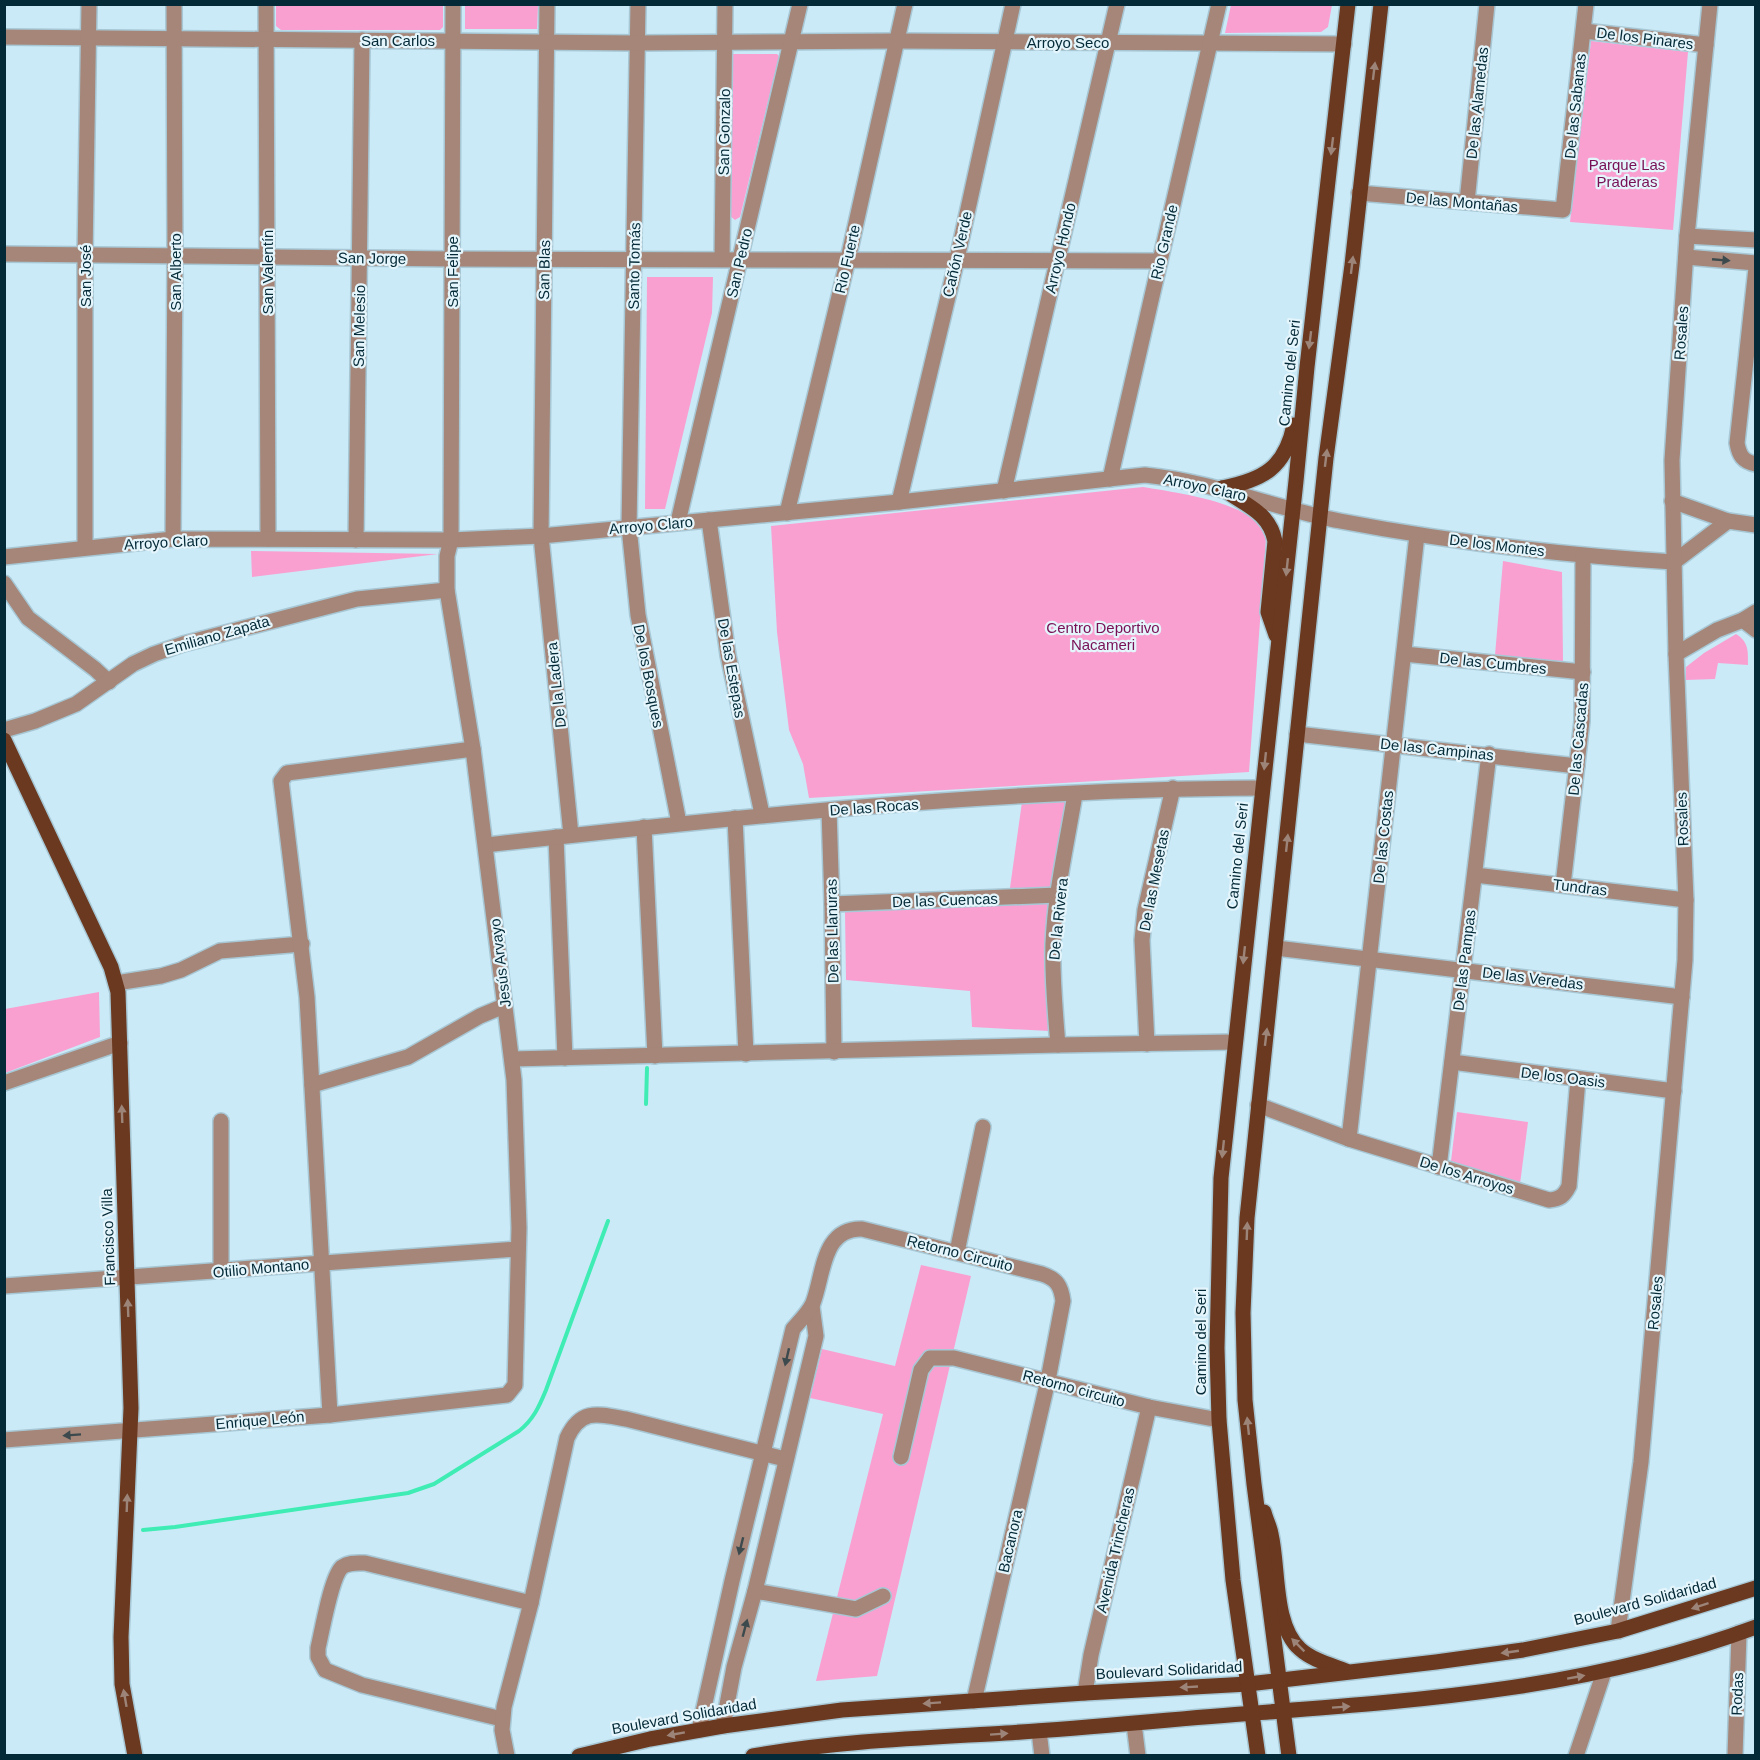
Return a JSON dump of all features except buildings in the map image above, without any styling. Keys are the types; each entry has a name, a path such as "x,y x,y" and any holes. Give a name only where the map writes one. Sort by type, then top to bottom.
{"main road":[{"name":"Camino del Seri","path":"1258,1755 1233,1580 1219,1420 1216,1348 1221,1178 1293,509 1306,367 1348,4"},
{"path":"1289,1755 1245,1400 1243,1313 1247,1218 1326,458 1352,265 1381,4"},
{"path":"1222,488 1254,480 1267,473 1287,450 1306,367"},
{"path":"1222,488 1267,519 1274,534 1269,612 1278,642"},
{"name":"Francisco Villa","path":"4,740 111,967 116,983 120,1043 131,1431 121,1637 122,1684 135,1755"},
{"path":"1254,1484 1271,1533 1282,1614 1288,1635 1300,1650 1349,1672"},
{"name":"Boulevard Solidaridad","path":"579,1755 699,1730 842,1710 1248,1683 1419,1665 1523,1650 1618,1631 1755,1588"},
{"path":"753,1755 857,1750 1039,1731 1440,1698 1604,1672 1755,1627"}],"street":[{"name":"San José","path":"85,547 85,256 89,4"},
{"name":"San Alberto","path":"172,539 175,256 174,4"},
{"name":"San Valentín","path":"266,4 268,539"},
{"name":"San Felipe","path":"451,540 453,4"},
{"name":"San Blas","path":"541,536 547,4"},
{"name":"Santo Tomás","path":"629,527 638,4"},
{"name":"San Gonzalo","path":"722,259 725,4"},
{"name":"San Pedro","path":"678,522 800,4"},
{"name":"Rio Fuerte","path":"787,513 848,259 905,4"},
{"name":"Cañón Verde","path":"899,502 957,259 1013,4"},
{"name":"Arroyo Hondo","path":"1004,491 1117,4"},
{"name":"Rio Grande","path":"1110,479 1219,4"},
{"name":"De las Alamedas","path":"1467,202 1488,4"},
{"name":"De las Sabanas","path":"1564,208 1586,4"},
{"name":"Rosales","path":"1618,1631 1641,1462 1685,960 1686,900 1676,654 1672,460 1687,236 1710,4"},
{"name":"De los Pinares","path":"1584,31 1706,45"},
{"name":"San Carlos","path":"4,37 637,43 792,42"},
{"name":"San Melesio","path":"356,540 362,40"},
{"name":"Arroyo Seco","path":"792,42 1344,44"},
{"name":"De las Montañas","path":"1359,193 1561,210 1564,208"},
{"path":"1687,236 1755,240"},
{"name":"San Jorge","path":"4,254 452,259 1160,261"},
{"path":"1686,257 1755,263"},
{"path":"1755,268 1737,443 1741,457 1755,464"},
{"name":"Arroyo Claro","path":"4,558 85,547 172,539 451,540 541,536 899,502 1145,475 1178,478 1222,488 1320,516"},
{"path":"1672,501 1728,521 1755,525"},
{"name":"De los Montes","path":"1320,516 1417,534 1583,556 1674,562"},
{"name":"De las Estepas","path":"709,520 728,655 762,814"},
{"path":"1674,562 1728,521"},
{"name":"De los Bosques","path":"629,527 638,615 679,823"},
{"name":"De las Costas","path":"1349,1139 1417,534"},
{"name":"De la Ladera","path":"541,536 564,836 565,1058"},
{"name":"Jesús Arvayo","path":"451,540 447,556 447,590 486,845 516,1106 519,1249 513,1389"},
{"name":"De las Cascadas","path":"1563,885 1582,721 1583,556"},
{"path":"4,583 28,618 95,669 108,682"},
{"name":"Emiliano Zapata","path":"4,730 76,704 133,664 154,654 221,633 357,599 447,590"},
{"path":"1676,654 1717,630 1749,616 1755,630"},
{"name":"De las Cumbres","path":"1404,654 1583,672"},
{"name":"De las Campinas","path":"1298,734 1490,754 1577,766"},
{"path":"330,1415 302,944 280,788 283,777 287,773 473,749"},
{"name":"De las Pampas","path":"1439,1167 1490,754"},
{"name":"De las Rocas","path":"486,845 762,814 1076,794 1173,789 1262,788"},
{"name":"De las Mesetas","path":"1147,1044 1142,940 1146,910 1173,789"},
{"name":"De la Rivera","path":"1058,1045 1053,941 1058,895 1076,794"},
{"name":"De las Llanuras","path":"829,810 834,1052"},
{"path":"735,818 746,1054"},
{"path":"644,827 655,1056"},
{"name":"Tundras","path":"1475,875 1686,900"},
{"name":"De las Cuencas","path":"832,904 1058,895"},
{"path":"116,983 161,976 181,970 220,951 302,944"},
{"name":"De las Veredas","path":"1276,948 1682,997"},
{"path":"312,1085 408,1057 480,1016 504,1006"},
{"path":"512,1059 1234,1042"},
{"path":"4,1083 120,1043"},
{"name":"De los Oasis","path":"1452,1062 1674,1091"},
{"name":"De los Arroyos","path":"1258,1105 1349,1139 1549,1200 1558,1199 1564,1195 1569,1186 1578,1079"},
{"path":"221,1121 221,1271"},
{"path":"957,1252 983,1127"},
{"name":"Retorno Circuito","path":"812,1306 831,1244 838,1235 850,1228 862,1229 1042,1274 1056,1281 1062,1290 1063,1301 1048,1380"},
{"name":"Otilio Montano","path":"4,1286 519,1249"},
{"path":"699,1730 793,1329 812,1306"},
{"path":"723,1726 734,1667 755,1591 816,1336 812,1306"},
{"name":"Retorno circuito","path":"901,1456 921,1370 930,1358 954,1358 1149,1407 1219,1420"},
{"name":"Bacanora","path":"974,1701 1048,1380"},
{"name":"Enrique León","path":"4,1440 330,1415 507,1395 513,1389"},
{"name":"Avenida Trincheras","path":"1085,1693 1093,1646 1149,1407"},
{"path":"507,1755 502,1719 531,1603 567,1438 573,1426 581,1418 599,1414 785,1459"},
{"path":"502,1719 362,1684 325,1670 318,1657 318,1648 336,1574 347,1564 356,1562 531,1603"},
{"path":"755,1591 856,1609 883,1596"},
{"name":"Rodas","path":"1735,1755 1739,1633"},
{"path":"713,1664 734,1667"},
{"path":"1576,1755 1604,1672"},
{"path":"1134,1724 1138,1755"},
{"path":"1039,1731 1042,1755"}],"green space":[{"path":"1231,4 1332,5 1328,27 1321,32 1225,33"},
{"path":"276,5 443,5 443,27 440,30 281,30 276,26"},
{"path":"465,5 538,5 537,29 465,29"},
{"name":"Parque Las Praderas","path":"1591,41 1688,52 1673,230 1570,222"},
{"path":"733,54 777,54 779,56 740,217 735,220 730,216"},
{"path":"647,277 713,277 712,313 665,509 645,509"},
{"name":"Centro Deportivo Nacameri","path":"1143,487 1227,505 1253,519 1266,539 1249,772 809,798 803,764 789,730 777,632 771,526"},
{"path":"251,551 438,554 252,577"},
{"path":"1503,561 1562,572 1563,662 1495,655"},
{"path":"1736,634 1746,644 1748,665 1718,663 1715,679 1686,680 1686,667"},
{"path":"1070,798 1045,951 1049,1031 972,1027 970,991 846,980 845,912 1008,902 1022,802"},
{"path":"99,992 100,1037 5,1073 5,1009"},
{"path":"1457,1112 1528,1122 1520,1184 1451,1161"},
{"path":"921,1265 971,1276 877,1676 816,1681 883,1414 810,1398 822,1349 895,1366"}],"waterway":[{"path":"646,1104 647,1068"},
{"path":"143,1530 408,1493 434,1484 519,1431 538,1408 608,1221"}]}
